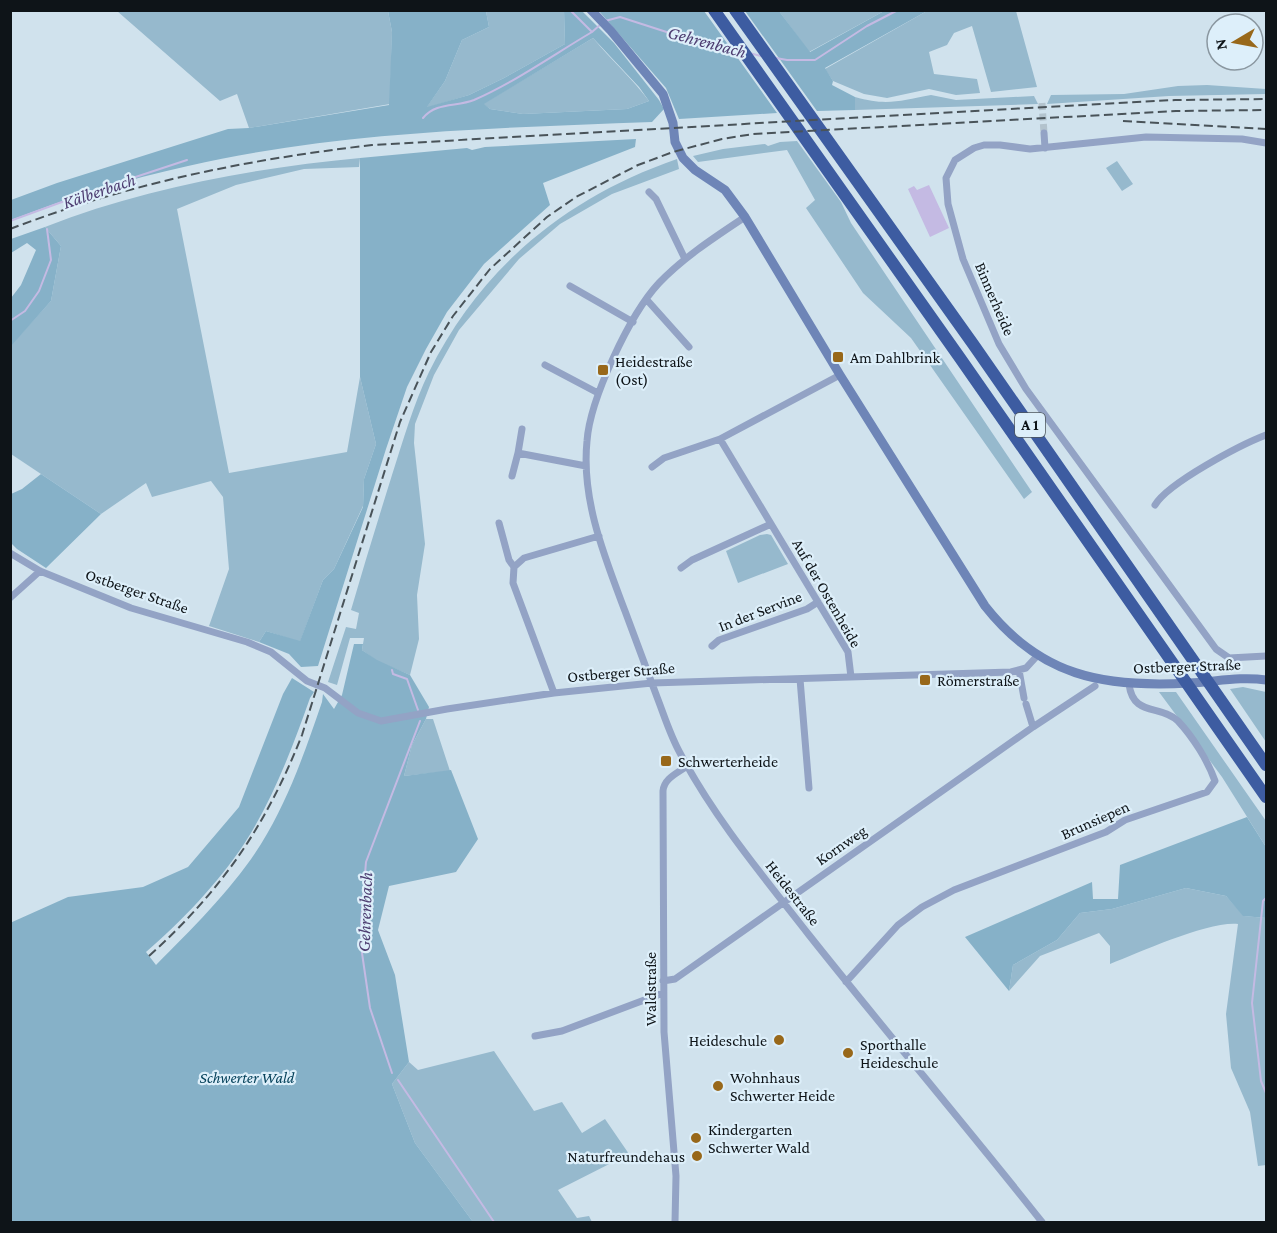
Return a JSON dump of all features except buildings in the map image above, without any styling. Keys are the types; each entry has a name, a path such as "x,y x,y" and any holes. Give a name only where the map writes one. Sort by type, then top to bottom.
{"highway":[{"name":"A 1","path":"714,10 848,197 1266,797"},
{"name":"A 1","path":"735,10 974,344 1266,765"}],"street":[{"path":"591,10 663,94 673,123 675,142 683,158 694,170 725,190 745,217 840,375 985,606 1004,629 1037,656 1032,664 1019,670 1033,726"},
{"path":"1044,133 1045,148"},
{"name":"Binnerheide","path":"1266,143 1242,139 1146,136 1030,149 984,145 974,148 955,160 946,178 948,204 963,259 999,344 1026,389 1216,649 1229,658 1266,656"},
{"path":"649,192 656,199 685,259"},
{"name":"Heidestraße","path":"745,217 685,259 656,286 633,322 598,393 586,441 586,466 594,519 599,536 670,732 687,766 726,829 846,982 957,1114 1042,1222"},
{"path":"570,286 633,322"},
{"path":"647,300 689,347"},
{"path":"545,365 598,393"},
{"path":"652,467 664,458 720,439 840,375"},
{"path":"512,476 522,429"},
{"path":"1155,505 1161,496 1175,485 1244,445 1266,435"},
{"name":"Auf der Ostenheide","path":"720,439 848,652 851,677"},
{"path":"518,453 586,466"},
{"path":"499,523 509,560 514,567 513,583 554,693"},
{"path":"681,568 692,560 771,524"},
{"path":"514,567 524,558 599,536"},
{"name":"Ostberger Straße","path":"10,553 39,571 132,608 247,642 271,652 358,713 381,721 554,693 652,683 1019,670"},
{"path":"10,598 39,571"},
{"name":"In der Servine","path":"712,646 719,640 807,609 818,602"},
{"name":"Ostberger Straße","path":"1037,656 1060,667 1100,680 1129,684 1266,680"},
{"path":"800,678 809,788"},
{"name":"Brunsiepen","path":"846,982 898,925 922,907 954,890 1106,832 1125,820 1207,792 1215,781 1210,767 1184,729 1172,716 1143,708 1133,699 1129,684"},
{"name":"Kornweg","path":"663,981 675,979 1033,726 1095,686"},
{"name":"Waldstraße","path":"675,1222 676,1176 663,993 664,785 667,780 687,766"},
{"path":"536,1036 562,1031 663,993"}],"shaded area":[{"path":"117,11 388,11 392,32 390,104 249,128 237,94 220,101"},
{"path":"486,11 564,11 565,44 469,95 426,108 445,81 462,40 489,27"},
{"path":"779,11 884,11 809,52"},
{"path":"927,11 1016,11 1037,87 991,92 972,26 954,33 947,45 929,52 934,74 977,79 980,93 956,95 929,89 887,98 864,94 833,81 825,69"},
{"path":"593,38 649,101 627,109 523,114 490,109 483,104"},
{"path":"1207,85 1266,89 1266,94 1169,96 1047,104 1051,95 1124,94 1178,86"},
{"path":"931,95 956,100 1034,96 1038,104 855,110 855,97 884,102"},
{"path":"797,141 841,202 851,223 1032,492 1024,499 911,338 863,293 806,208 815,200 787,150 698,162 693,156 723,149 765,144 768,146 780,142"},
{"path":"360,158 359,167 304,169 236,185 177,209 229,473 347,452 360,377 376,444 364,479 363,506 334,569 323,580 300,642 266,631 259,642 209,626 229,569 223,497 211,481 152,497 146,483 101,514 11,454 10,346 51,301 61,246 45,227 121,201 200,182 320,162"},
{"path":"677,159 679,169 612,194 560,224 519,259 459,330 434,375 415,424 414,443 425,544 417,595 419,639 410,675 377,661 362,650 364,638 350,638 337,685 328,682 346,627 356,629 359,613 351,610 413,410 429,372 450,334 501,268 531,240 564,215 599,194"},
{"path":"1117,161 1133,184 1122,191 1106,168"},
{"path":"929,185 949,228 930,237 908,189 914,186 917,190"},
{"path":"767,534 771,535 788,564 738,583 726,551"},
{"path":"1243,687 1266,692 1266,742 1230,689"},
{"path":"1159,692 1176,692 1266,821 1266,847 1222,777"},
{"path":"426,719 433,719 450,771 404,776 412,745"},
{"path":"1186,888 1226,896 1244,916 1266,918 1266,1165 1258,1166 1250,1112 1231,1068 1226,1014 1238,924 1225,924 1192,932 1110,964 1110,946 1099,933 1040,956 1009,991 1013,965 1057,940 1080,913 1112,909"},
{"path":"494,1051 534,1111 562,1102 582,1133 605,1119 629,1154 558,1190 577,1218 589,1216 592,1222 473,1222 415,1143 392,1084 409,1062 418,1070"}],"green space":[{"path":"581,10 614,43 664,109 652,122 478,129 303,145 245,154 143,177 11,220 11,200 57,183 228,129 249,128 389,105 392,32 388,11 486,11 489,27 462,40 445,81 427,107 469,95 565,44 564,11","holes":["593,38 639,87 649,101 627,109 523,114 490,109 484,104"]},
{"path":"599,11 704,11 777,113 679,119 666,88"},
{"path":"745,11 779,11 810,52 884,11 927,11 825,68 833,81 832,85 855,97 855,110 817,111"},
{"path":"636,139 635,147 543,183 550,205 484,264 447,312 407,387 318,666 301,667 289,654 259,642 266,631 300,641 323,580 334,569 363,507 364,479 376,444 360,377 360,158 467,148 472,150 485,147"},
{"path":"45,227 61,246 51,301 11,346 11,298 21,285 36,250 27,243 11,253 11,239"},
{"path":"41,474 101,514 46,568 11,543 11,494 22,489"},
{"name":"Schwerter Wald","path":"354,644 363,644 362,650 377,660 410,675 429,707 426,719 412,745 404,776 451,770 478,839 456,872 389,886 378,930 395,975 409,1062 392,1084 415,1143 473,1222 11,1222 10,923 68,897 143,887 188,867 239,807 283,694 292,678 314,692 273,791 244,844 223,873 172,929 146,952 156,965 226,891 261,844 296,774 323,694 334,709 342,695"},
{"path":"1247,817 1266,847 1266,918 1243,916 1226,896 1186,888 1112,909 1080,913 1057,940 1013,965 1009,991 965,937 1092,882 1093,899 1118,899 1120,865"}],"waterway":[{"path":"570,10 592,32"},
{"name":"Gehrenbach","path":"776,58 815,60 867,26 898,10"},
{"name":"Gehrenbach","path":"605,21 620,17 710,46 738,51"},
{"name":"Gehrenbach","path":"423,118 434,109 474,100 504,85 592,32 601,24"},
{"name":"Gehrenbach","path":"749,53 761,56"},
{"name":"Kälberbach","path":"10,221 187,160"},
{"path":"10,321 25,311 39,291 51,260 47,229"},
{"path":"392,670 393,674 407,679 418,710"},
{"name":"Gehrenbach","path":"392,1073 370,1008 362,953 361,922 366,862 420,721"},
{"path":"1266,898 1263,901 1252,1003 1261,1081 1266,1093"},
{"name":"Gehrenbach","path":"398,1080 494,1222"}],"tunnel":[{"path":"1042,103 1044,133"}],"railway":[{"path":"10,229 100,199 188,175 278,158 372,145 1175,100 1266,99"},
{"path":"149,956 199,906 220,881 257,828 288,768 302,735 400,422 431,352 453,316 490,269 547,217 576,197 638,165 673,152 722,139 753,134 1176,111 1266,110"},
{"path":"1123,121 1266,129"}],"place":[{"name":"Am Dahlbrink","path":"838,357"},
{"name":"Heidestraße (Ost)","path":"603,370"},
{"name":"Römerstraße","path":"925,680"},
{"name":"Schwerterheide","path":"666,761"},
{"name":"Heideschule","path":"779,1040"},
{"name":"Sporthalle Heideschule","path":"848,1053"},
{"name":"Wohnhaus Schwerter Heide","path":"718,1086"},
{"name":"Kindergarten Schwerter Wald","path":"696,1138"},
{"name":"Naturfreundehaus","path":"697,1156"}]}
